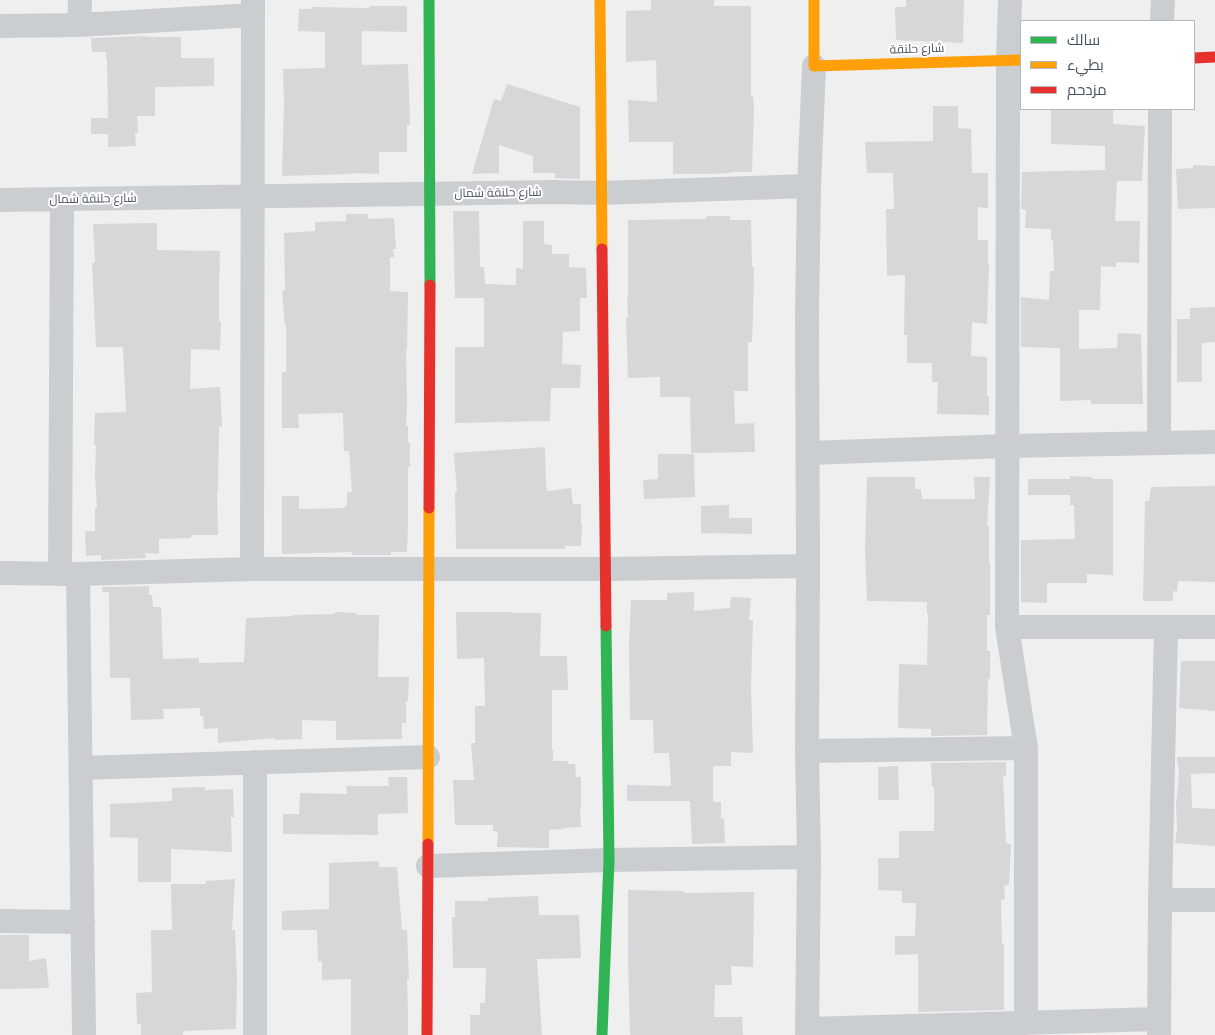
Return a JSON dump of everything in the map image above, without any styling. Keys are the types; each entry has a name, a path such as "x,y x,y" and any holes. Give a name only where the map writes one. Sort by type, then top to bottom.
{"street":[{"path":"79,25 80,0"},
{"path":"427,1035 429,0"},
{"path":"600,0 609,860 602,1035"},
{"path":"814,0 807,314 808,566 806,751 809,857 807,1032 1026,1023 1159,1027 1166,628"},
{"path":"1010,0 1014,60 1007,446 1007,627 1026,748 1026,1023"},
{"path":"1162,20 1163,0"},
{"path":"0,26 79,25 253,7 252,569"},
{"path":"1195,58 1215,57"},
{"name":"شارع حلنقة","path":"814,66 1014,60"},
{"path":"1159,443 1160,110"},
{"name":"شارع حلنقة شمال","path":"0,200 556,192 601,193 809,186"},
{"path":"62,199 69,574 81,768 84,1035"},
{"path":"808,453 1007,446 1215,442"},
{"path":"0,573 69,574 252,569 605,569 808,566"},
{"path":"1007,627 1215,628"},
{"path":"806,751 1026,748"},
{"path":"81,768 428,757"},
{"path":"255,762 255,1035"},
{"path":"428,866 609,860 809,857"},
{"path":"1160,900 1215,900"},
{"path":"0,921 83,922"}],"building":[{"path":"651,0 714,0 714,6 751,6 751,96 753,96 754,107 752,172 673,174 673,142 629,142 628,100 657,102 656,60 626,62 626,11 651,10"},
{"path":"906,0 964,0 963,43 896,40 895,7 906,7"},
{"path":"369,6 407,6 407,32 362,31 362,65 408,64 410,125 407,125 407,152 379,152 379,174 352,173 282,176 283,69 325,68 325,32 298,31 299,9 311,9 311,7 369,8"},
{"path":"181,37 181,58 214,58 214,86 155,87 155,116 137,116 138,133 135,133 136,146 108,147 108,134 91,134 91,118 108,118 106,52 92,52 91,38"},
{"path":"507,84 580,107 580,179 555,178 555,173 533,173 533,156 499,145 499,173 472,174 494,99 501,101"},
{"path":"933,106 958,106 958,128 971,129 972,173 988,173 988,208 978,207 978,240 988,240 987,324 972,322 971,356 987,357 989,415 937,414 938,382 932,382 932,363 907,363 907,335 904,335 905,275 887,276 886,209 894,209 893,173 867,173 865,142 933,141"},
{"path":"1051,110 1113,110 1113,124 1145,126 1142,181 1117,181 1115,221 1140,221 1139,263 1116,262 1116,267 1101,266 1100,310 1079,310 1079,349 1117,348 1118,333 1141,334 1143,404 1091,404 1091,400 1060,401 1060,348 1021,347 1021,297 1049,300 1050,271 1054,271 1051,229 1025,228 1026,210 1021,209 1022,172 1105,170 1105,146 1051,144"},
{"path":"1193,165 1215,166 1215,208 1178,209 1176,169 1193,168"},
{"path":"453,211 479,211 480,267 484,267 485,284 516,285 516,268 523,269 523,221 544,221 544,244 552,245 552,254 569,254 569,267 586,268 587,298 580,298 580,331 563,332 562,364 581,365 580,388 551,388 550,421 455,423 455,347 484,347 484,298 455,298"},
{"path":"346,214 368,214 368,219 394,218 396,249 393,249 394,257 390,257 390,291 408,292 406,426 408,426 408,443 410,443 410,467 408,467 407,552 391,552 391,555 352,555 352,552 282,554 282,496 299,496 299,509 345,508 345,505 347,506 347,492 352,492 349,451 344,451 343,413 298,414 299,428 282,428 282,372 286,372 286,326 282,291 285,291 284,233 315,231 315,222 346,221"},
{"path":"706,216 730,216 730,220 751,220 752,267 754,267 752,342 748,342 748,391 734,391 735,424 754,423 755,452 691,453 690,397 660,397 660,377 628,378 626,318 628,318 628,220 706,219"},
{"path":"157,223 157,250 220,251 220,350 191,349 190,389 220,387 222,427 219,427 218,535 191,535 191,538 159,539 159,554 145,553 146,558 101,560 101,555 86,556 85,531 95,531 95,508 97,508 96,445 94,445 95,413 126,412 123,347 96,347 92,263 95,263 93,224"},
{"path":"1215,307 1215,342 1202,343 1202,382 1177,382 1177,319 1190,319 1190,308"},
{"path":"545,447 547,491 571,488 573,504 581,504 581,546 565,546 565,549 456,549 455,492 457,492 454,453"},
{"path":"658,454 694,454 695,497 644,499 643,480 658,479"},
{"path":"1070,476 1113,479 1113,575 1087,574 1087,583 1047,583 1047,603 1021,602 1021,540 1075,539 1074,505 1070,505 1070,495 1028,495 1028,479 1070,479"},
{"path":"867,477 915,477 915,489 921,489 922,499 975,499 974,477 990,477 987,526 989,526 990,615 987,615 987,651 990,651 990,679 988,679 987,735 931,736 931,729 898,728 899,664 927,665 927,602 867,601 865,551"},
{"path":"1215,486 1215,582 1178,581 1177,592 1173,591 1173,601 1143,601 1145,501 1149,501 1151,487"},
{"path":"729,505 729,518 752,518 752,534 701,533 701,506"},
{"path":"149,586 149,595 152,595 153,607 161,607 163,659 199,658 199,663 244,662 246,618 335,614 335,612 356,613 356,615 379,615 378,677 409,677 406,723 402,723 402,739 336,740 336,721 302,720 302,739 275,740 275,738 218,743 218,728 204,729 200,708 163,709 164,719 131,720 130,678 110,678 109,592 102,592 102,587"},
{"path":"694,592 694,611 730,608 731,597 751,598 749,620 753,620 751,686 753,753 731,752 731,766 713,766 713,802 721,802 721,819 724,818 725,843 692,844 690,801 627,801 627,785 671,786 669,753 654,753 653,720 630,720 629,645 631,600 667,600 667,593"},
{"path":"456,612 541,613 540,656 567,656 568,690 552,690 552,750 553,761 568,761 568,764 575,764 576,777 581,777 581,827 549,830 549,848 497,847 498,832 493,831 493,825 455,825 453,780 474,780 471,743 475,743 475,706 485,706 484,658 457,659"},
{"path":"1181,661 1215,661 1215,711 1179,708"},
{"path":"1177,757 1215,757 1215,773 1191,774 1192,808 1215,809 1215,846 1175,843 1179,774"},
{"path":"1006,762 1006,776 1003,776 1006,843 1011,844 1009,885 1004,886 1005,899 1001,900 1002,944 1004,944 1004,1010 918,1012 918,954 895,955 895,936 915,936 916,903 902,903 902,891 878,890 878,858 899,858 899,831 934,831 934,786 932,787 931,763"},
{"path":"898,766 899,800 878,800 878,767"},
{"path":"388,777 407,777 408,813 378,814 378,835 283,834 283,814 299,814 300,793 347,794 346,786 389,786"},
{"path":"205,787 205,790 233,789 234,817 231,817 232,852 171,849 171,882 138,882 138,838 110,837 110,804 172,801 172,788"},
{"path":"379,861 379,867 397,867 402,930 407,930 409,979 407,979 408,1035 351,1035 351,979 322,980 322,961 318,962 317,930 282,930 282,911 329,909 329,863"},
{"path":"235,879 232,930 235,930 237,978 236,1029 183,1031 183,1035 141,1035 141,1024 137,1024 136,993 152,992 151,930 172,930 171,884 206,884 206,881"},
{"path":"628,890 684,891 684,893 754,892 753,967 731,966 732,985 715,985 714,1017 742,1017 743,1035 630,1035"},
{"path":"538,896 539,915 579,915 581,958 537,959 542,1035 470,1035 470,1015 480,1015 480,1003 485,1003 486,968 453,968 452,917 455,917 455,901 488,901 487,898"},
{"path":"0,935 29,935 29,961 46,958 49,988 0,989"}],"traffic: fast":[{"path":"429,0 430,285"},
{"path":"602,1035 609,860 606,626"}],"traffic: slow":[{"path":"600,0 602,249"},
{"path":"814,0 814,66 1020,60"},
{"path":"428,844 429,508"}],"traffic: jam":[{"path":"1195,58 1215,57"},
{"path":"602,249 606,626"},
{"path":"429,508 430,285"},
{"path":"427,1035 428,844"}]}
